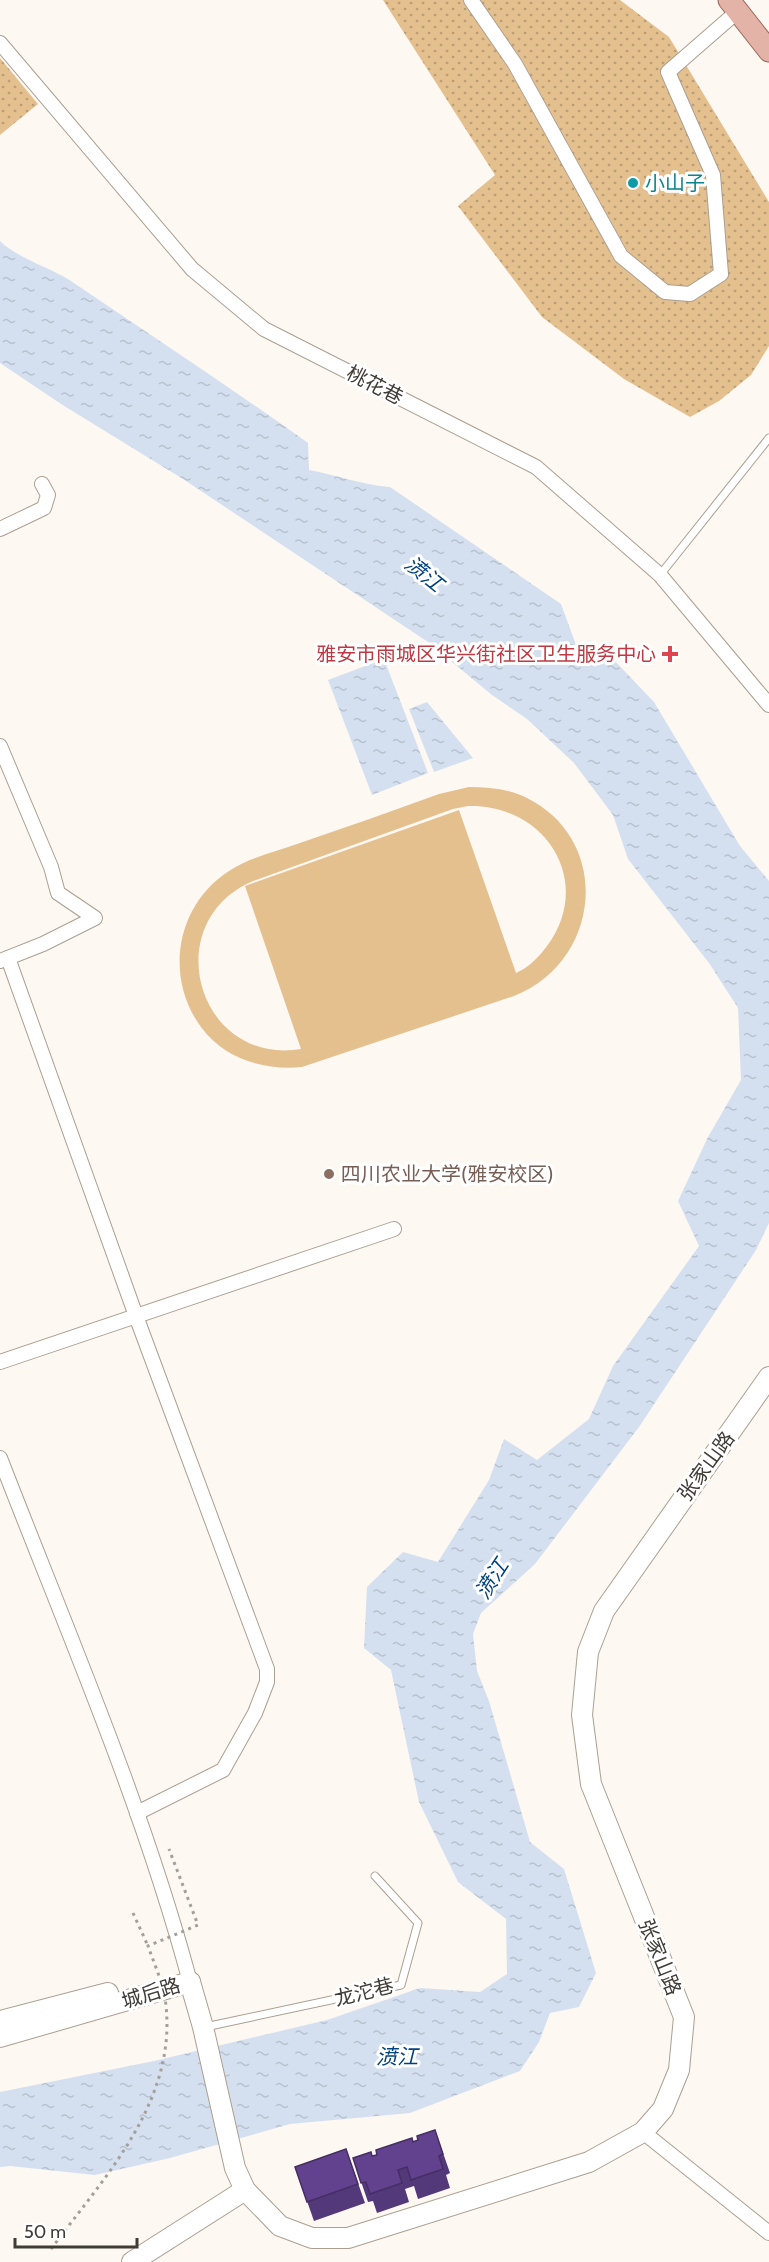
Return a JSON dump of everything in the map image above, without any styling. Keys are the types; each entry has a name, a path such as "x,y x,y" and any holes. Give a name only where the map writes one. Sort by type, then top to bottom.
{"main road":[{"path":"733,6 769,51"}],"street":[{"path":"471,0 515,64 621,256 665,292 690,294 721,274 713,175 668,72 733,6"},
{"name":"桃花巷","path":"0,43 192,269 264,329 536,467 660,575 769,705"},
{"path":"0,529 44,508 48,495 42,484"},
{"path":"0,746 51,867 58,893 95,918 43,944 4,959 267,1669 267,1682 255,1713 223,1770 137,1813"},
{"path":"0,1362 394,1229"},
{"name":"张家山路","path":"190,1982 203,2027 235,2168 245,2190 280,2226 312,2238 348,2238 589,2162 643,2132 663,2109 680,2070 684,2017 591,1784 582,1715 588,1652 604,1611 769,1377"},
{"path":"0,1458 137,1813 190,1982"},
{"name":"城后路","path":"0,2020 154,1981 190,1982"},
{"name":"城后路","path":"0,2037 190,1982"},
{"path":"643,2132 769,2233"},
{"path":"132,2262 245,2190"}],"lane":[{"path":"660,575 769,438"},
{"name":"龙沱巷","path":"203,2027 401,1985 418,1923 375,1876"}],"path":[{"path":"148,1946 198,1925 169,1849"},
{"path":"51,2248 132,2138 148,2108 163,2069 165,1998 148,1946 133,1912"}],"shaded area":[{"path":"383,0 620,0 669,37 769,202 769,346 751,375 719,401 690,417 624,379 542,317 458,206 495,175"},
{"path":"0,58 38,104 0,135"},
{"path":"469,787 491,788 527,798 555,817 573,842 584,871 585,900 579,930 565,957 543,979 514,996 302,1067 260,1065 233,1055 210,1038 189,1007 182,986 180,965 181,943 187,922 197,903 211,885 236,866 439,794","holes":["468,806 495,809 520,818 539,832 554,851 563,873 566,896 561,921 547,946 533,962 516,973 459,810 246,886 253,881 453,809","245,886 301,1049 265,1048 236,1036 215,1014 202,987 199,957 205,927 223,901"]}],"water":[{"name":"𣸣江","path":"0,241 15,252 71,281 308,443 309,470 390,487 561,604 579,653 612,658 654,702 740,846 769,881 769,1223 756,1250 639,1427 535,1564 481,1613 473,1634 477,1671 489,1701 530,1842 564,1869 596,1973 579,2007 550,2013 539,2042 520,2071 410,2113 290,2124 170,2158 95,2175 10,2166 0,2167 0,2092 154,2061 327,2020 420,1988 480,1992 507,1974 506,1919 458,1882 419,1802 391,1670 364,1648 367,1587 403,1552 438,1562 489,1480 504,1439 537,1460 589,1419 613,1366 699,1246 678,1201 708,1137 741,1080 738,1008 709,963 628,859 613,815 574,763 527,719 492,695 428,642 183,479 61,404 0,363"},
{"path":"384,659 428,773 372,795 328,680"},
{"path":"427,702 473,758 434,772 409,709"}],"building":[{"path":"435,2130 443,2154 439,2156 443,2169 411,2180 407,2167 398,2170 402,2183 370,2194 366,2182 361,2183 353,2158 371,2152 372,2156 377,2155 376,2150 412,2138 413,2142 418,2140 417,2136"},
{"path":"346,2149 358,2184 307,2202 295,2167"}],"place":[{"name":"小山子","path":"633,183"},
{"name":"雅安市雨城区华兴街社区卫生服务中心","path":"670,654"},
{"name":"四川农业大学(雅安校区)","path":"329,1174"}]}
